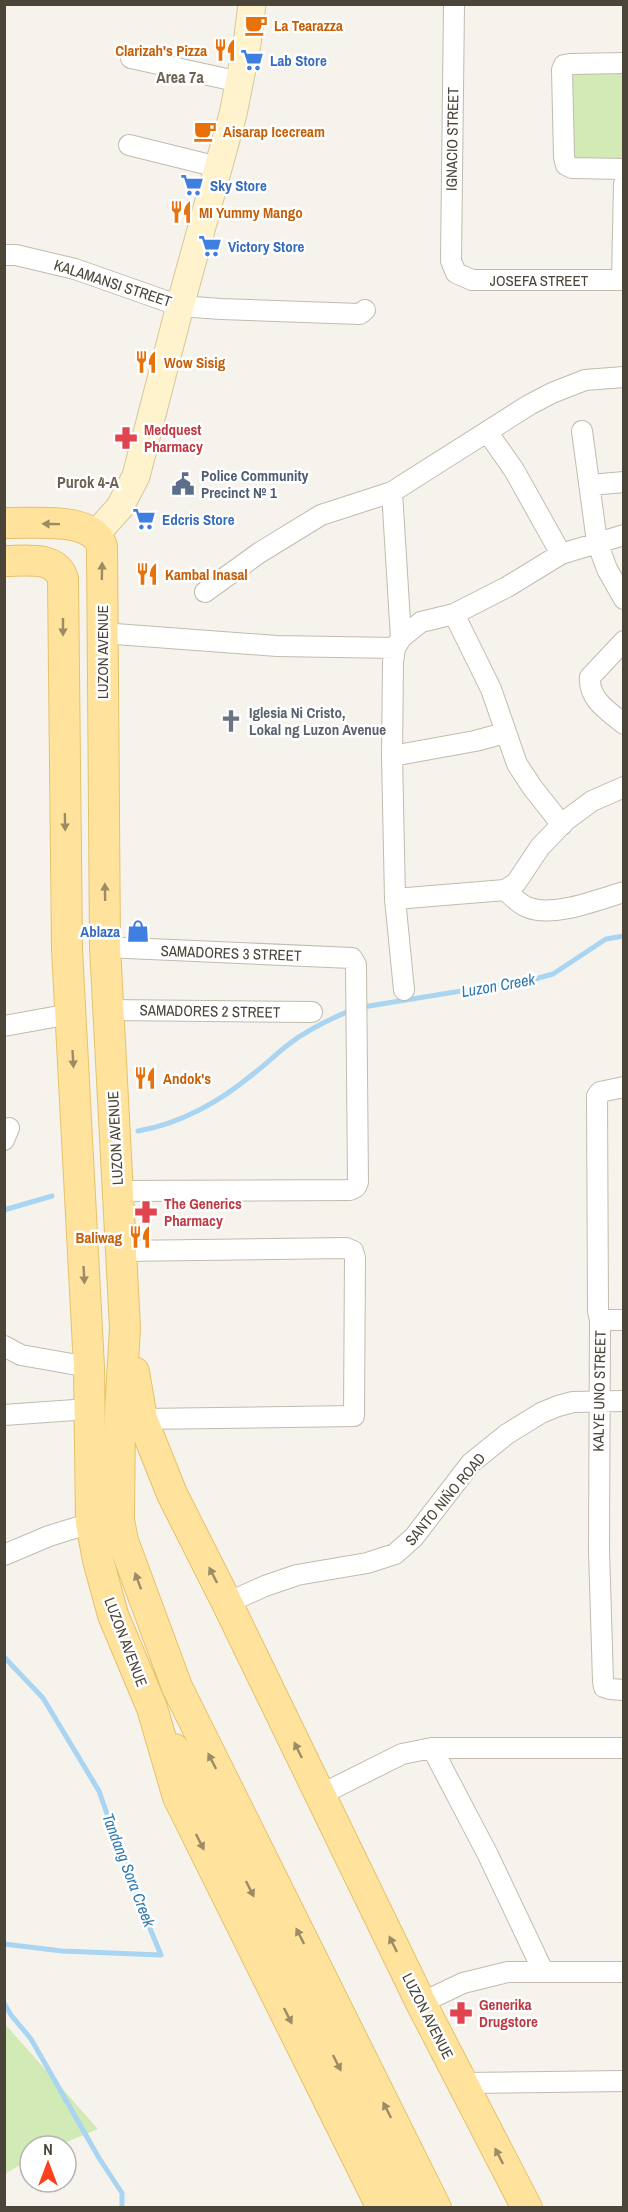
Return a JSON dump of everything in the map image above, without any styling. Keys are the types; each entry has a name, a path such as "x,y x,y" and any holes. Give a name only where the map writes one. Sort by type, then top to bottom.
{"main road":[{"path":"4,524 70,525 85,528 96,534 120,507 136,476 240,82 252,4"},
{"name":"LUZON AVENUE","path":"96,534 101,543 102,558 105,947 125,1328 120,1412 119,1520 123,1541 177,1687 403,2167 410,2208"},
{"name":"LUZON AVENUE","path":"4,561 43,562 55,566 59,569 63,585 67,948 88,1367 91,1523 98,1560 113,1615 152,1708 172,1747 200,1789 403,2167 436,2208"},
{"name":"LUZON AVENUE","path":"125,1328 142,1419 172,1494 421,2003 527,2208"},
{"name":"LUZON AVENUE","path":"152,1708 178,1797 382,2208"}],"street":[{"name":"IGNACIO STREET","path":"454,4 451,261 456,273"},
{"path":"624,50 623,63 570,64 564,65 562,70 566,165 572,168 624,169"},
{"path":"131,58 240,82"},
{"path":"129,145 218,167"},
{"path":"623,280 624,184"},
{"name":"KALAMANSI STREET","path":"4,255 16,255 75,269 180,306 360,314 364,310"},
{"name":"JOSEFA STREET","path":"456,273 472,280 623,280"},
{"path":"205,592 259,553 321,515 392,492 529,405 552,393 585,381 624,377"},
{"path":"582,430 597,542 607,569 624,599"},
{"path":"488,433 514,470 561,554"},
{"path":"590,485 624,482"},
{"path":"392,492 398,643 393,662 395,899 404,990"},
{"path":"102,633 277,646 398,643 421,622 454,614 507,587 561,554 624,535"},
{"path":"454,614 491,689 517,764 561,825"},
{"path":"624,641 590,677 596,701 624,724"},
{"path":"392,756 475,741 505,733"},
{"path":"395,899 505,890 516,883 540,848 561,825 592,801 624,786"},
{"path":"505,890 527,907 542,911 564,909 624,892"},
{"name":"SAMADORES 3 STREET","path":"105,947 352,958 355,961 358,1171 356,1187 350,1190 118,1191"},
{"name":"SAMADORES 2 STREET","path":"109,1010 312,1012"},
{"path":"4,1026 70,1014"},
{"name":"KALYE UNO STREET","path":"614,1688 598,1550 600,1320 598,1311 597,1096 600,1092 624,1087"},
{"path":"121,1251 346,1248 353,1251 355,1258 354,1416 142,1419"},
{"path":"600,1320 624,1320"},
{"path":"4,1346 21,1355 88,1367"},
{"name":"SANTO NIÑO ROAD","path":"227,1603 297,1575 367,1563 395,1554 414,1537 458,1478 484,1451 522,1425 558,1406 573,1402 624,1401"},
{"path":"4,1415 89,1409"},
{"path":"4,1555 49,1536 91,1523"},
{"path":"320,1795 402,1754 432,1748 624,1748"},
{"path":"432,1748 488,1855 543,1971"},
{"path":"421,2003 464,1983 507,1972 624,1972"},
{"path":"462,2083 624,2081"}],"green space":[{"path":"569,69 623,70 623,159 567,158"},
{"path":"5,2024 98,2129 78,2137 78,2134 18,2134 18,2166 5,2174"}],"waterway":[{"name":"Luzon Creek","path":"363,1007 535,979 553,974 606,939 624,936"},
{"name":"Luzon Creek","path":"138,1131 169,1123 214,1102 241,1084 296,1039 349,1011"},
{"name":"Luzon Creek","path":"4,1210 52,1196"},
{"name":"Tandang Sora Creek","path":"4,1657 43,1698 99,1791 132,1885 161,1955 62,1951 4,1944"},
{"name":"Tandang Sora Creek","path":"4,2003 31,2039 99,2158 122,2193 122,2208"}],"place":[{"name":"La Tearazza","path":"256,25"},
{"name":"Clarizah's Pizza","path":"225,50"},
{"name":"Lab Store","path":"252,60"},
{"name":"Aisarap Icecream","path":"205,131"},
{"name":"Sky Store","path":"192,185"},
{"name":"MI Yummy Mango","path":"181,212"},
{"name":"Victory Store","path":"210,246"},
{"name":"Wow Sisig","path":"146,362"},
{"name":"Medquest Pharmacy","path":"126,438"},
{"name":"Police Community Precinct № 1","path":"183,484"},
{"name":"Edcris Store","path":"144,519"},
{"name":"Kambal Inasal","path":"147,574"},
{"name":"Iglesia Ni Cristo, Lokal ng Luzon Avenue","path":"231,721"},
{"name":"Ablaza","path":"138,931"},
{"name":"Andok's","path":"145,1078"},
{"name":"The Generics Pharmacy","path":"146,1212"},
{"name":"Baliwag","path":"140,1237"},
{"name":"Generika Drugstore","path":"461,2013"}],"district":[{"name":"Area 7a","path":"180,77"},
{"name":"Purok 4-A","path":"88,482"}]}
